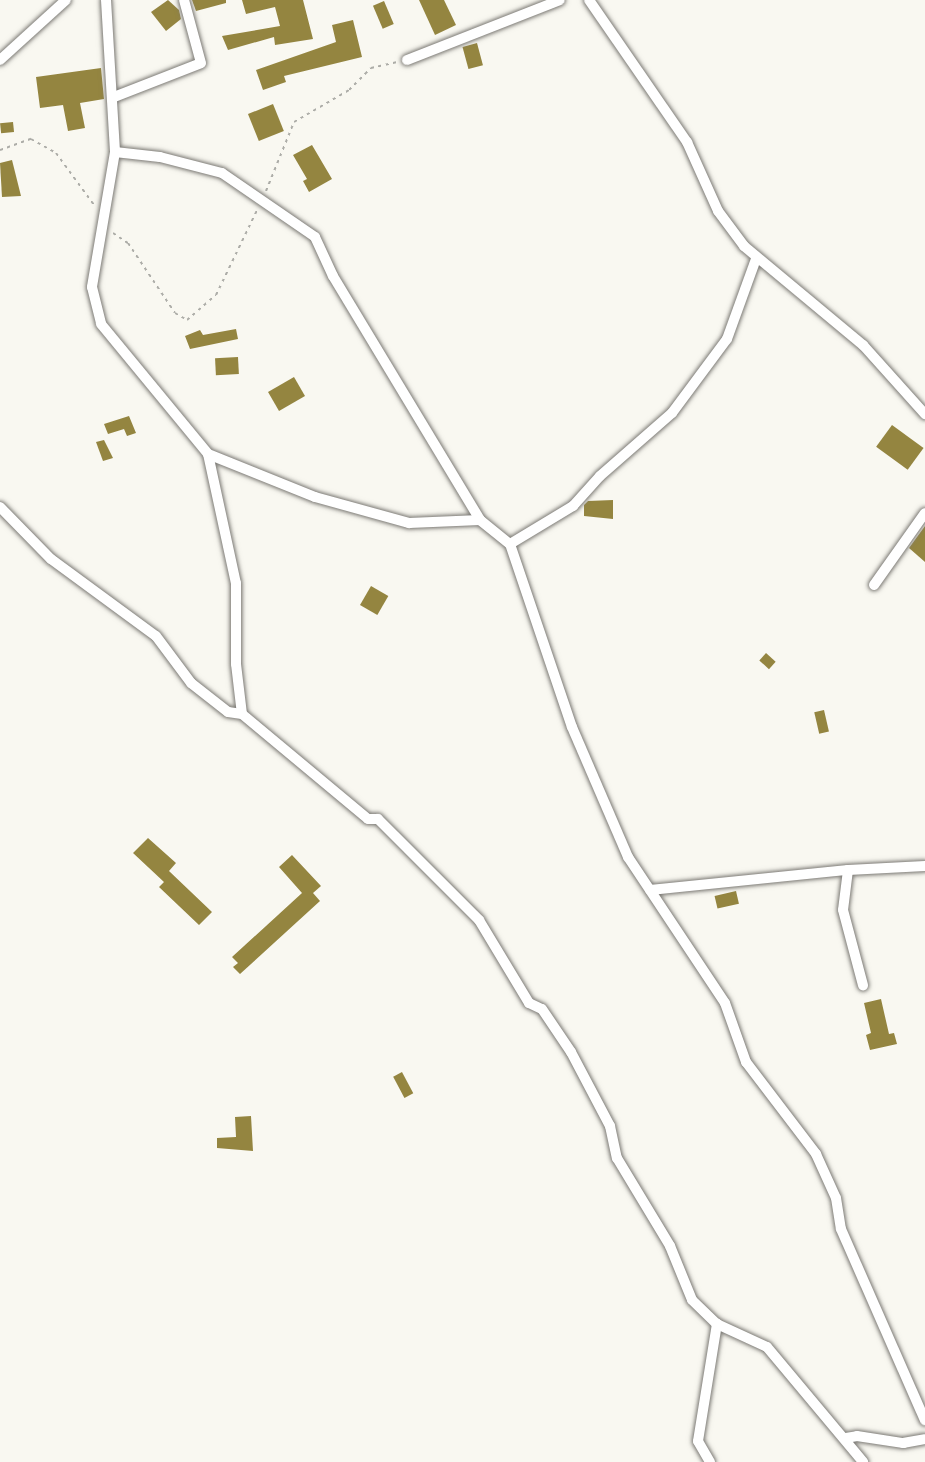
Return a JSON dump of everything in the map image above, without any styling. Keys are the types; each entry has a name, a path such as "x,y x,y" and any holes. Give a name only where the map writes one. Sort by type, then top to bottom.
{"street":[{"path":"0,60 66,0"},
{"path":"106,0 114,97 115,152 100,225 92,287 101,324 208,454 236,583 236,664 242,714"},
{"path":"114,97 201,63 184,0"},
{"path":"407,60 560,0"},
{"path":"589,0 687,142 718,211 756,259 862,345 925,414"},
{"path":"115,152 160,157 222,173 263,198 315,237 333,276 480,520 510,544 572,727 628,857 725,1003 746,1062 816,1154 836,1198 841,1229 925,1420"},
{"path":"510,544 573,506 600,476 672,413 728,339 756,259"},
{"path":"208,454 315,497 409,523 480,520"},
{"path":"0,507 51,559 156,636 190,683 228,712 242,714 368,819 378,819 479,920 529,1003 542,1009 571,1052 610,1126 617,1158 670,1246 692,1300 717,1324 767,1347 846,1438 863,1462"},
{"path":"874,585 925,513"},
{"path":"650,890 848,870 925,866"},
{"path":"848,870 843,910 863,985"},
{"path":"710,1462 698,1441 717,1324"},
{"path":"846,1438 857,1436 903,1443 925,1439"}],"path":[{"path":"0,150 31,139 56,153 93,203 100,225 128,243 175,313 187,320 216,295 263,198 294,122 349,90 371,68 407,60"}],"building":[{"path":"168,0 179,10 181,19 166,31 151,12"},
{"path":"192,0 226,0 226,3 196,11"},
{"path":"242,0 303,0 313,39 275,45 274,37 228,50 222,36 280,26 275,7 246,14"},
{"path":"419,0 444,0 456,25 435,35"},
{"path":"384,1 394,24 383,29 373,6"},
{"path":"353,20 362,57 284,76 286,82 263,90 256,70 336,42 332,25"},
{"path":"477,43 483,65 468,69 463,47"},
{"path":"101,68 104,99 80,103 85,128 68,131 63,105 40,108 36,77"},
{"path":"273,104 284,131 259,141 248,114"},
{"path":"13,122 14,132 1,133 0,123"},
{"path":"312,145 332,179 309,192 303,181 307,179 293,155"},
{"path":"12,160 21,196 2,197 0,163"},
{"path":"236,329 238,339 190,349 185,336 200,330 203,335"},
{"path":"238,357 239,374 216,375 215,358"},
{"path":"294,377 305,396 279,411 268,392"},
{"path":"129,416 136,433 127,436 124,429 108,434 104,424"},
{"path":"892,425 924,448 908,470 876,447"},
{"path":"104,440 113,458 103,461 96,442"},
{"path":"613,500 613,519 584,516 584,505 588,501"},
{"path":"925,526 925,562 909,548"},
{"path":"371,586 388,596 377,615 360,605"},
{"path":"766,653 776,662 769,669 759,660"},
{"path":"824,710 829,731 819,734 814,712"},
{"path":"148,838 176,863 169,871 212,912 199,925 159,887 164,882 133,853"},
{"path":"292,855 321,886 313,893 320,901 240,974 233,967 238,963 232,957 302,893 279,867"},
{"path":"736,891 739,904 717,909 715,896"},
{"path":"881,999 889,1034 894,1033 897,1044 870,1050 866,1035 871,1033 864,1003"},
{"path":"402,1072 413,1093 404,1098 393,1077"},
{"path":"251,1116 253,1151 217,1148 217,1138 236,1137 235,1117"}]}
